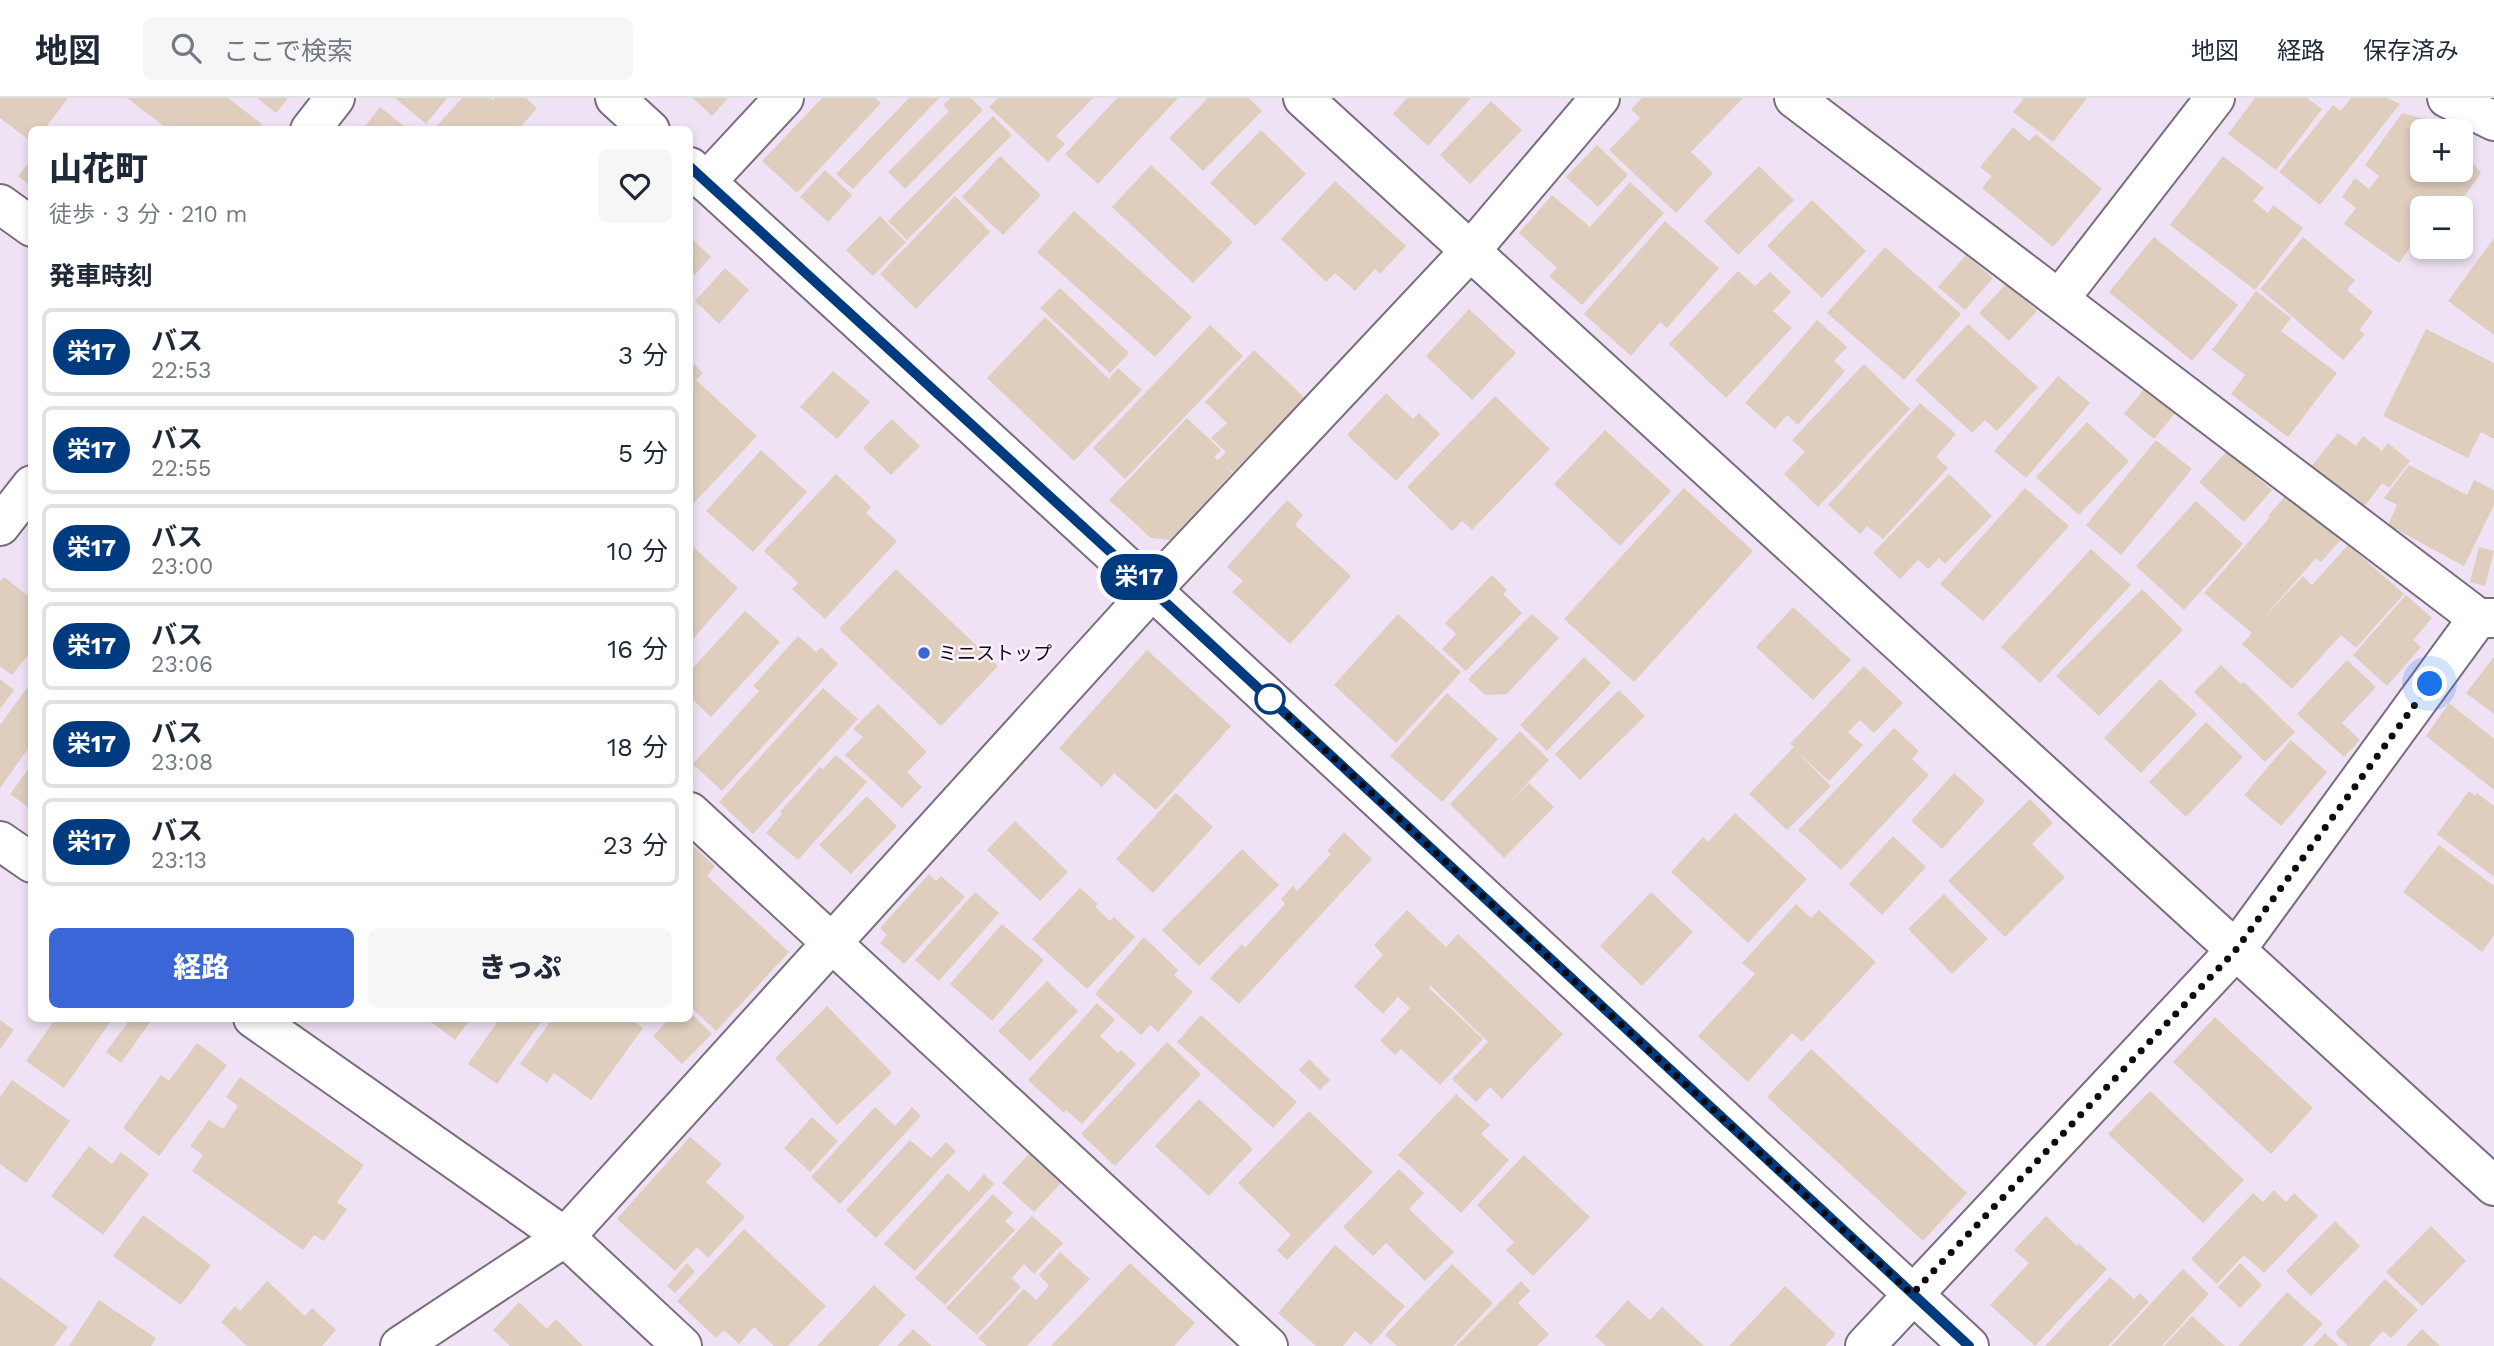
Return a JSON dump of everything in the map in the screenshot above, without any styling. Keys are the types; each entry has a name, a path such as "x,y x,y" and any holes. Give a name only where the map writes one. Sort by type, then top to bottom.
{"street":[{"path":"313,126 335,98"},
{"path":"615,98 645,126"},
{"path":"784,98 698,174 1969,1346"},
{"path":"1303,98 2494,1186"},
{"path":"400,1346 565,1237 1152,590 1471,250 1600,98"},
{"path":"1794,98 2486,618 2235,951 1865,1346"},
{"path":"2060,298 2215,98"},
{"path":"2447,98 2494,121"},
{"path":"0,204 28,224"},
{"path":"0,526 28,490"},
{"path":"693,814 1268,1346"},
{"path":"0,841 28,860"},
{"path":"259,1022 565,1237 682,1346"}],"building":[{"path":"0,98 68,98 47,126 28,126 28,139 0,118"},
{"path":"127,98 228,98 262,124 261,126 164,126"},
{"path":"257,98 288,98 276,113"},
{"path":"395,98 447,98 426,124"},
{"path":"462,98 526,98 537,108 521,126 437,126"},
{"path":"693,98 728,98 712,116"},
{"path":"822,98 875,98 881,103 797,193 762,161"},
{"path":"909,98 939,98 853,189 836,174"},
{"path":"951,98 971,98 983,110 905,189 888,172 949,111 943,105"},
{"path":"998,98 1093,98 1056,136 1065,144 1048,162 989,107"},
{"path":"1117,98 1178,98 1098,184 1065,154"},
{"path":"1208,98 1249,98 1262,111 1203,171 1169,138"},
{"path":"1407,98 1471,98 1428,146 1393,114"},
{"path":"1642,98 1743,98 1691,152 1713,173 1676,213 1609,150 1640,118 1631,109"},
{"path":"2024,98 2087,98 2053,142 2013,112"},
{"path":"2255,98 2307,98 2322,109 2276,170 2228,134"},
{"path":"2351,98 2387,98 2400,104 2320,205 2279,172 2333,105 2341,111"},
{"path":"1491,101 1522,130 1470,184 1440,155"},
{"path":"380,107 404,126 365,126"},
{"path":"2402,113 2425,119 2410,119 2410,182 2473,182 2473,163 2481,173 2465,196 2410,196 2410,247 2399,263 2344,224 2356,208 2342,197 2355,178 2369,189 2379,176 2365,165"},
{"path":"993,116 1012,135 907,240 888,221"},
{"path":"2013,127 2029,141 2036,134 2102,189 2053,247 1982,188 1992,176 1980,167"},
{"path":"1261,130 1306,174 1255,226 1210,183"},
{"path":"1597,145 1628,175 1598,207 1566,177"},
{"path":"1000,156 1041,195 1003,235 962,197"},
{"path":"2223,156 2264,188 2253,201 2268,213 2273,205 2303,228 2255,290 2170,225"},
{"path":"28,164 28,184 18,176"},
{"path":"1151,165 1233,242 1193,283 1112,207"},
{"path":"1759,166 1794,200 1738,255 1704,221"},
{"path":"825,170 852,195 828,222 800,197"},
{"path":"1335,181 1406,246 1380,274 1375,269 1355,291 1335,273 1326,282 1281,239"},
{"path":"1630,182 1664,213 1582,305 1549,276 1557,268 1519,233 1552,195 1590,227"},
{"path":"955,196 990,232 916,309 880,274"},
{"path":"1812,200 1866,251 1822,298 1767,246"},
{"path":"1074,211 1192,317 1155,357 1037,252"},
{"path":"880,216 906,242 873,276 846,250"},
{"path":"1665,221 1719,268 1667,328 1660,322 1631,356 1584,314"},
{"path":"2154,237 2238,305 2192,361 2109,292"},
{"path":"2303,237 2355,280 2347,290 2373,312 2359,330 2365,334 2343,360 2260,289"},
{"path":"2494,238 2494,335 2448,301"},
{"path":"693,240 711,257 693,277"},
{"path":"1885,247 1961,314 1904,380 1827,313"},
{"path":"1966,255 1993,278 1965,310 1938,287"},
{"path":"725,268 749,290 719,324 695,301"},
{"path":"1738,271 1755,286 1770,272 1791,292 1773,311 1792,328 1726,398 1669,344"},
{"path":"2007,283 2037,311 2009,341 1979,313"},
{"path":"1060,288 1129,353 1110,373 1040,308"},
{"path":"2256,291 2291,318 2281,331 2337,373 2288,437 2231,394 2245,375 2212,350"},
{"path":"1469,309 1516,353 1472,400 1426,356"},
{"path":"1045,317 1109,379 1118,368 1142,390 1074,461 987,378"},
{"path":"1817,320 1847,347 1834,361 1845,371 1798,425 1787,415 1775,429 1745,403"},
{"path":"1968,324 2038,387 1997,431 1985,420 1972,433 1915,380"},
{"path":"1210,325 1243,356 1125,479 1093,448"},
{"path":"2426,329 2494,363 2494,439 2481,432 2468,458 2383,416"},
{"path":"1254,350 1305,398 1233,472 1226,466 1232,473 1170,540 1151,538 1109,500 1187,418 1221,450 1214,457 1218,460 1226,452 1211,438 1227,423 1205,402"},
{"path":"693,363 703,373 696,380 757,436 693,504"},
{"path":"1864,364 1910,409 1818,507 1784,474 1805,452 1792,440"},
{"path":"833,371 870,402 837,439 800,407"},
{"path":"2058,376 2090,403 2026,478 1994,451"},
{"path":"2145,388 2176,412 2154,439 2124,414"},
{"path":"1386,393 1413,419 1419,413 1440,434 1396,481 1347,435"},
{"path":"1495,396 1550,449 1472,530 1462,521 1452,531 1407,487"},
{"path":"1920,403 1956,434 1936,457 1948,468 1883,539 1867,526 1860,534 1828,505"},
{"path":"892,419 920,446 891,475 863,448"},
{"path":"2087,422 2129,461 2079,515 2036,477"},
{"path":"1605,430 1671,491 1620,546 1554,484"},
{"path":"2338,433 2356,446 2363,436 2382,451 2388,443 2410,461 2389,488 2382,483 2364,507 2311,467"},
{"path":"2156,440 2192,469 2121,555 2086,525"},
{"path":"761,450 807,492 753,552 706,511"},
{"path":"2227,451 2272,490 2244,522 2199,482"},
{"path":"2409,465 2467,495 2474,480 2494,490 2494,505 2464,566 2388,525 2397,505 2384,498"},
{"path":"836,474 871,507 866,513 897,541 825,619 792,589 798,583 764,551"},
{"path":"1949,474 1992,516 1945,564 1939,558 1928,569 1918,560 1900,579 1873,553"},
{"path":"2294,486 2347,533 2321,562 2316,558 2260,622 2303,576 2312,585 2348,545 2404,594 2356,648 2341,635 2292,689 2242,644 2252,633 2204,593"},
{"path":"1684,488 1753,551 1634,682 1564,619"},
{"path":"2025,488 2069,526 1983,621 1940,584"},
{"path":"1287,500 1303,515 1295,525 1351,576 1290,644 1232,592 1243,581 1227,567"},
{"path":"2196,501 2243,544 2184,610 2136,566"},
{"path":"693,547 738,588 693,639"},
{"path":"2479,547 2494,551 2485,586 2470,582"},
{"path":"2091,549 2131,585 2040,683 2001,647"},
{"path":"896,569 998,666 941,726 839,629"},
{"path":"1492,575 1507,590 1503,594 1522,613 1466,671 1442,649 1456,634 1445,623"},
{"path":"4,577 28,596 28,655 12,675 0,666 0,581"},
{"path":"2142,589 2183,630 2099,716 2056,676"},
{"path":"2406,595 2432,618 2413,640 2421,647 2387,686 2353,655"},
{"path":"1793,607 1851,660 1813,700 1756,647"},
{"path":"745,611 780,642 711,717 693,700 693,668"},
{"path":"1398,614 1461,672 1396,743 1334,685"},
{"path":"1532,614 1559,638 1507,694 1485,695 1468,679"},
{"path":"798,636 816,652 821,647 838,664 722,791 693,764 759,691 753,686"},
{"path":"1147,650 1231,726 1156,810 1114,773 1102,787 1059,748"},
{"path":"1584,657 1611,683 1547,751 1520,725"},
{"path":"2494,657 2494,714 2466,693"},
{"path":"2347,660 2376,687 2342,723 2360,740 2344,757 2297,714"},
{"path":"2221,665 2241,684 2244,682 2295,732 2265,762 2194,692"},
{"path":"1864,666 1903,703 1874,733 1860,720 1848,732 1863,745 1829,781 1795,750 1831,786 1787,830 1749,794 1794,747 1790,744"},
{"path":"0,679 14,690 0,709"},
{"path":"2160,679 2197,714 2141,773 2104,738"},
{"path":"28,686 28,749 0,788 0,725"},
{"path":"823,688 858,719 753,834 719,802"},
{"path":"1619,690 1645,716 1580,780 1555,754"},
{"path":"1447,693 1498,739 1442,802 1390,756"},
{"path":"2449,703 2494,739 2494,790 2426,736"},
{"path":"878,704 927,752 907,772 922,787 902,808 845,755 863,737 853,729"},
{"path":"2206,722 2243,757 2186,817 2149,782"},
{"path":"1894,728 1919,751 1912,759 1929,775 1841,870 1798,830"},
{"path":"1520,731 1549,760 1507,805 1529,783 1554,807 1504,858 1450,804"},
{"path":"2291,740 2327,772 2281,826 2244,795"},
{"path":"836,755 867,782 798,860 766,833 782,814 780,812 820,767 823,769"},
{"path":"28,769 28,807 10,794"},
{"path":"1954,773 1985,801 1942,849 1911,821"},
{"path":"2469,791 2475,796 2477,793 2494,806 2494,877 2437,834"},
{"path":"1176,793 1213,827 1153,893 1116,859"},
{"path":"867,796 897,826 851,874 819,845"},
{"path":"2030,799 2053,823 2032,844 2065,877 2005,937 1948,881"},
{"path":"1735,813 1807,879 1748,943 1671,872 1703,837 1708,842"},
{"path":"1015,821 1068,872 1040,901 987,850"},
{"path":"1344,832 1372,859 1239,1004 1210,978 1242,944 1245,948 1285,904 1281,899 1293,886 1297,891 1331,854 1327,851"},
{"path":"1893,836 1926,867 1882,915 1849,884"},
{"path":"2439,845 2494,886 2494,935 2482,952 2403,892"},
{"path":"693,846 715,866 707,876 789,952 716,1031 693,1009"},
{"path":"1242,849 1279,885 1199,966 1162,930"},
{"path":"929,874 936,881 941,876 965,897 904,964 880,943 887,935 880,928"},
{"path":"1080,888 1098,904 1095,907 1110,921 1114,917 1135,937 1087,989 1032,939"},
{"path":"975,892 999,913 939,981 915,960"},
{"path":"1651,892 1693,932 1642,986 1600,946"},
{"path":"1944,894 1988,939 1952,974 1908,929"},
{"path":"1796,904 1811,918 1819,910 1876,962 1802,1042 1792,1033 1748,1082 1698,1036 1755,974 1742,963"},
{"path":"1407,910 1446,947 1458,934 1563,1034 1502,1099 1490,1087 1476,1102 1452,1079 1488,1042 1431,986 1429,988 1483,1039 1440,1085 1401,1049 1395,1055 1380,1041 1410,1008 1398,997 1383,1014 1354,986 1383,955 1374,945"},
{"path":"1002,924 1044,960 992,1021 950,984"},
{"path":"1144,937 1178,970 1174,975 1193,992 1158,1032 1150,1025 1141,1035 1095,994"},
{"path":"1047,981 1078,1011 1030,1061 998,1031"},
{"path":"1097,1003 1115,1020 1100,1036 1118,1053 1121,1050 1136,1064 1082,1124 1066,1110 1064,1113 1028,1080"},
{"path":"827,1006 892,1073 837,1125 775,1058"},
{"path":"693,1015 712,1034 682,1064 653,1036 666,1022 693,1022"},
{"path":"1201,1015 1297,1102 1273,1128 1177,1042"},
{"path":"2215,1017 2313,1108 2271,1154 2173,1062"},
{"path":"0,1020 14,1030 0,1049"},
{"path":"53,1022 110,1022 64,1088 26,1061"},
{"path":"128,1022 150,1022 121,1063 106,1052"},
{"path":"431,1022 468,1022 455,1040"},
{"path":"497,1022 541,1022 497,1084 468,1064"},
{"path":"550,1022 635,1022 643,1028 591,1100 554,1073 547,1083 520,1064"},
{"path":"1167,1042 1201,1074 1115,1166 1081,1134"},
{"path":"197,1043 227,1065 159,1156 123,1128 161,1075 169,1081"},
{"path":"1811,1049 1967,1193 1923,1241 1767,1097"},
{"path":"1309,1059 1330,1080 1320,1090 1299,1070"},
{"path":"240,1077 364,1165 337,1202 347,1209 324,1241 314,1235 303,1250 192,1171 203,1155 190,1146 209,1120 223,1129 238,1106 226,1097"},
{"path":"12,1080 70,1121 26,1183 0,1164 0,1097"},
{"path":"2150,1091 2244,1180 2203,1223 2108,1134"},
{"path":"1456,1094 1490,1125 1481,1134 1509,1160 1461,1213 1398,1155"},
{"path":"1199,1099 1253,1149 1209,1196 1155,1146"},
{"path":"875,1107 895,1126 912,1107 921,1116 840,1204 811,1177"},
{"path":"1309,1111 1373,1172 1287,1260 1277,1250 1291,1235 1238,1183"},
{"path":"812,1117 838,1141 810,1172 784,1148"},
{"path":"690,1137 722,1164 706,1182 745,1217 708,1258 697,1247 675,1271 617,1219"},
{"path":"910,1140 931,1158 946,1142 956,1151 876,1238 846,1210"},
{"path":"89,1146 112,1164 121,1152 149,1174 103,1235 51,1196"},
{"path":"1029,1154 1061,1183 1034,1212 1002,1183"},
{"path":"1524,1155 1590,1217 1533,1276 1506,1250 1514,1242 1477,1205"},
{"path":"1399,1169 1424,1193 1409,1209 1454,1252 1425,1281 1386,1243 1373,1256 1343,1227"},
{"path":"948,1173 969,1192 984,1174 994,1184 915,1271 884,1244"},
{"path":"2274,1190 2286,1202 2294,1193 2318,1216 2264,1273 2244,1255 2217,1284 2191,1259 2253,1193 2263,1202"},
{"path":"993,1194 1013,1213 1005,1221 1015,1230 945,1305 915,1278"},
{"path":"143,1215 211,1265 181,1305 113,1256"},
{"path":"1032,1216 1063,1243 1034,1274 1024,1264 1012,1278 1021,1287 977,1335 946,1308"},
{"path":"2046,1216 2077,1246 2079,1244 2107,1269 2035,1346 1990,1305 2029,1263 2014,1250"},
{"path":"2335,1221 2360,1246 2311,1296 2286,1271"},
{"path":"2431,1226 2466,1261 2422,1306 2386,1272"},
{"path":"744,1229 826,1306 788,1346 774,1346 754,1327 739,1344 724,1330 716,1338 677,1301"},
{"path":"1335,1245 1405,1306 1371,1345 1355,1331 1343,1346 1316,1346 1278,1313"},
{"path":"1060,1252 1090,1279 1027,1346 987,1346 978,1338 1024,1289 1036,1300 1049,1286 1039,1275"},
{"path":"687,1263 695,1272 675,1293 667,1286"},
{"path":"1130,1263 1195,1323 1174,1346 1051,1346"},
{"path":"2240,1263 2262,1285 2240,1308 2218,1287"},
{"path":"1452,1264 1493,1303 1453,1346 1397,1346 1385,1335"},
{"path":"2183,1269 2209,1294 2162,1346 2111,1346"},
{"path":"0,1277 68,1327 54,1346 0,1346"},
{"path":"2110,1277 2134,1299 2140,1293 2149,1302 2108,1346 2045,1346"},
{"path":"2385,1279 2418,1310 2391,1338 2383,1331 2369,1346 2348,1346 2335,1333"},
{"path":"267,1281 305,1316 312,1308 336,1330 322,1346 247,1346 221,1322 235,1306 240,1311"},
{"path":"1521,1281 1530,1291 1518,1303 1549,1334 1537,1346 1456,1346"},
{"path":"874,1285 906,1315 878,1346 817,1346"},
{"path":"1785,1286 1836,1334 1825,1346 1729,1346"},
{"path":"2287,1292 2323,1324 2302,1346 2238,1346"},
{"path":"99,1300 156,1338 151,1346 69,1346"},
{"path":"1628,1300 1650,1320 1662,1307 1704,1346 1606,1346 1595,1336"},
{"path":"519,1302 547,1329 556,1319 583,1346 510,1346 493,1330"},
{"path":"2192,1316 2225,1346 2164,1346"},
{"path":"913,1329 932,1346 897,1346"},
{"path":"2422,1329 2440,1346 2406,1346"},
{"path":"2325,1333 2339,1346 2313,1346"}],"bus line":[{"name":"栄17","path":"693,170 1152,590 1969,1346"}],"place":[{"name":"ミニストップ","path":"924,653"}],"route":[{"path":"1270,699 1912,1294 2235,951 2430,684"}]}
